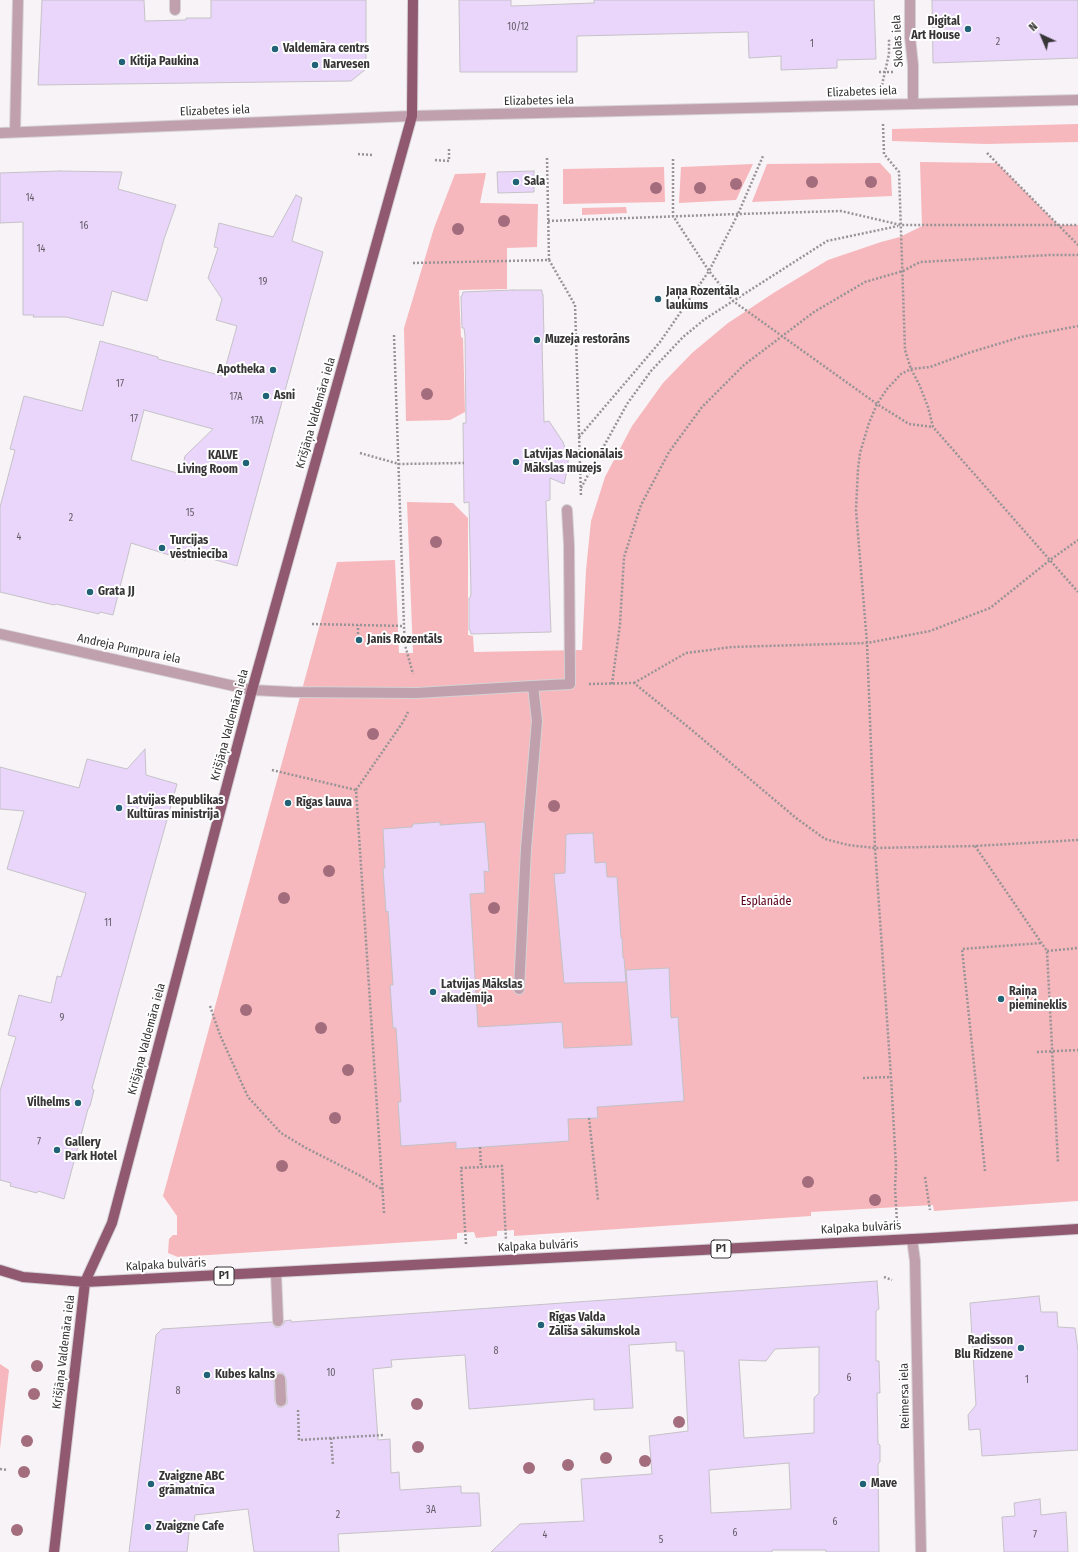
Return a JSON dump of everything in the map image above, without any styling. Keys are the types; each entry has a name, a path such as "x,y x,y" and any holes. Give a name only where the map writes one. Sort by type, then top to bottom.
{"main road":[{"name":"Krišjāņa Valdemāra iela","path":"54,1552 85,1282 112,1223 252,690 412,116 413,0"},
{"name":"Kalpaka bulvāris","path":"0,1270 23,1277 85,1282 1078,1229"}],"street":[{"path":"15,132 18,0"},
{"name":"Skolas iela","path":"910,0 913,104"},
{"name":"Elizabetes iela","path":"0,133 412,116 1078,100"},
{"path":"566,510 569,545 570,684"},
{"name":"Andreja Pumpura iela","path":"0,634 252,690 292,692 417,693 570,684"},
{"path":"519,989 526,849 537,721 533,686"},
{"name":"Reimersa iela","path":"912,1239 915,1261 921,1552"},
{"path":"276,1273 278,1321"},
{"path":"280,1379 281,1401"}],"path":[{"path":"882,82 889,54 889,38"},
{"path":"879,72 897,72"},
{"path":"883,131 884,154 899,172 905,350 911,369 928,407 933,427 1078,592"},
{"path":"435,160 449,161 449,147"},
{"path":"987,153 1078,245"},
{"path":"358,154 372,155"},
{"path":"579,437 660,342 709,271 738,214 763,156"},
{"path":"547,158 549,260 575,305 581,503"},
{"path":"672,159 673,216 709,271 733,301 876,404 909,424 933,427"},
{"path":"548,221 841,211 901,225"},
{"path":"581,488 627,404 651,371 683,337 705,318 827,241 901,225 1078,225"},
{"path":"612,684 620,624 624,557 640,505 669,452 702,407 744,365 814,312 865,282 903,271 920,262 1050,255 1078,255"},
{"path":"413,263 549,260"},
{"path":"896,1214 896,1166 875,848 867,643 856,510 858,469 862,445 868,423 876,404 887,389 902,374 911,369 930,367 968,353 1021,337 1078,326"},
{"path":"384,1213 356,790 403,722 417,693 406,645 404,626 394,335"},
{"path":"360,453 399,464 464,463"},
{"path":"570,684 634,683 686,653 732,647 867,643 930,631 990,608 1050,560 1078,540"},
{"path":"312,624 404,626"},
{"path":"358,625 358,634"},
{"path":"634,683 796,818 825,839 848,845 875,848 975,846 1078,840"},
{"path":"272,770 356,790"},
{"path":"975,846 1047,950 1058,1163"},
{"path":"985,1171 962,949 1041,942"},
{"path":"1047,950 1078,948"},
{"path":"210,1006 220,1035 248,1097 281,1133 306,1148 361,1176 383,1190"},
{"path":"1036,1052 1078,1050"},
{"path":"862,1078 891,1077"},
{"path":"589,1118 598,1200"},
{"path":"480,1147 481,1167"},
{"path":"466,1262 461,1168 481,1167 502,1166 507,1260"},
{"path":"925,1177 930,1210"},
{"path":"884,1277 892,1280"},
{"path":"298,1403 299,1440 384,1435"},
{"path":"331,1438 332,1465"},
{"path":"0,1469 8,1470"}],"green space":[{"path":"1078,124 1078,142 986,144 892,141 892,129"},
{"name":"Esplanāde","path":"920,162 997,163 1058,225 1078,225 1078,1201 934,1211 933,1205 811,1212 811,1216 514,1236 514,1230 497,1231 497,1236 476,1238 474,1232 457,1233 457,1239 178,1257 168,1253 169,1239 173,1235 177,1235 177,1216 163,1196 337,562 395,560 399,653 413,653 407,502 453,503 468,518 468,635 473,636 474,652 582,650 586,570 591,521 605,477 632,426 663,383 692,353 728,323 828,260 900,237 922,226"},
{"path":"880,163 891,175 892,196 752,202 767,164"},
{"path":"753,164 736,200 679,203 681,167"},
{"path":"664,167 665,202 563,204 563,169"},
{"path":"486,173 480,203 538,204 537,247 507,248 507,289 459,290 461,337 463,338 465,412 450,420 406,421 404,328 434,228 455,174"},
{"path":"626,207 627,213 582,215 582,208"},
{"path":"0,1364 9,1370 0,1449"}],"building":[{"path":"42,0 144,0 145,21 211,18 211,0 366,0 366,69 351,81 38,85"},
{"path":"459,0 511,0 511,6 594,3 594,0 874,0 876,59 837,60 837,68 781,70 781,56 749,58 748,32 577,36 577,72 460,72"},
{"path":"932,0 1078,0 1078,58 933,63"},
{"path":"60,171 122,172 118,189 176,205 164,239 147,301 112,291 103,326 66,317 33,317 34,315 23,315 23,222 0,223 0,173"},
{"name":"Sala","path":"534,171 534,192 498,193 497,172"},
{"path":"296,195 302,198 292,241 323,252 237,566 187,552 185,560 131,543 113,615 100,612 99,614 56,604 54,605 0,592 0,507 15,450 10,449 24,396 82,411 100,341 158,357 158,359 223,376 237,326 216,320 222,299 208,278 218,248 214,247 219,223 273,237","holes":["144,410 213,429 185,456 181,474 131,460"]},
{"name":"Latvijas Nacionālais Mākslas muzejs","path":"542,290 544,337 542,342 544,422 549,421 563,442 568,457 568,467 564,484 550,478 550,500 546,501 551,632 471,634 469,630 469,598 471,594 469,502 464,503 463,423 466,423 465,336 464,328 462,328 461,296 463,292"},
{"path":"145,749 146,775 177,784 92,1088 94,1090 90,1106 64,1199 38,1191 37,1193 10,1186 11,1183 0,1180 0,1091 16,1037 8,1035 19,995 51,1003 57,976 61,977 86,893 7,869 24,811 0,809 0,767 79,788 87,759 127,769"},
{"name":"Latvijas Mākslas akadēmija","path":"440,822 440,825 485,822 489,872 484,871 485,893 470,894 478,1027 562,1022 564,1048 632,1045 626,970 669,968 671,1018 678,1017 684,1101 597,1107 598,1118 568,1119 569,1141 456,1149 456,1142 401,1146 398,1102 401,1102 396,1028 393,1028 390,985 393,985 388,911 386,912 383,868 385,868 383,829 412,827 413,824"},
{"path":"593,833 595,863 606,862 607,877 617,877 621,938 626,982 564,983 554,874 565,873 566,835"},
{"path":"877,1281 879,1309 876,1311 876,1361 879,1361 880,1393 877,1393 878,1444 880,1445 880,1462 878,1464 879,1552 772,1550 772,1552 491,1552 520,1524 584,1521 581,1479 652,1474 649,1436 688,1431 684,1351 676,1351 676,1342 629,1345 633,1408 594,1410 594,1399 469,1409 465,1355 391,1360 392,1367 373,1369 378,1440 390,1439 391,1473 399,1472 400,1490 461,1486 461,1493 479,1493 481,1526 338,1534 339,1552 254,1552 248,1509 195,1515 194,1523 190,1523 187,1552 129,1552 156,1335 162,1329 272,1322 275,1327 279,1327 284,1324 284,1321 291,1320 291,1322","holes":["819,1347 819,1393 814,1398 814,1433 744,1438 739,1360 766,1361 775,1349","277,1373 283,1373 286,1379 287,1404 282,1407 278,1407 275,1401 274,1379","789,1463 791,1509 711,1513 709,1470"]},
{"path":"1039,1296 1041,1312 1057,1312 1058,1327 1075,1328 1078,1351 1078,1450 982,1456 980,1429 969,1430 968,1415 976,1405 970,1303"},
{"path":"1040,1499 1041,1515 1066,1512 1068,1552 1004,1552 1002,1517 1015,1516 1014,1503"}],"place":[{"name":"Digital Art House","path":"968,29"},
{"name":"Valdemāra centrs","path":"275,49"},
{"name":"Kitija Paukina","path":"122,62"},
{"name":"Narvesen","path":"315,65"},
{"name":"Sala","path":"516,182"},
{"name":"Jaņa Rozentāla laukums","path":"658,299"},
{"name":"Muzeja restorāns","path":"537,340"},
{"name":"Apotheka","path":"273,370"},
{"name":"Asni","path":"266,396"},
{"name":"Latvijas Nacionālais Mākslas muzejs","path":"516,462"},
{"name":"KALVE Living Room","path":"246,463"},
{"name":"Turcijas vēstniecība","path":"162,548"},
{"name":"Grata JJ","path":"90,592"},
{"name":"Janis Rozentāls","path":"359,640"},
{"name":"Rīgas lauva","path":"288,803"},
{"name":"Latvijas Republikas Kultūras ministrija","path":"119,808"},
{"name":"Latvijas Mākslas akadēmija","path":"433,992"},
{"name":"Raiņa piemineklis","path":"1001,999"},
{"name":"Vilhelms","path":"78,1103"},
{"name":"Gallery Park Hotel","path":"57,1150"},
{"name":"Rīgas Valda Zālīša sākumskola","path":"541,1325"},
{"name":"Radisson Blu Rīdzene","path":"1021,1348"},
{"name":"Kubes kalns","path":"207,1375"},
{"name":"Zvaigzne ABC grāmatnīca","path":"151,1484"},
{"name":"Mave","path":"863,1484"},
{"name":"Zvaigzne Cafe","path":"148,1527"}]}
